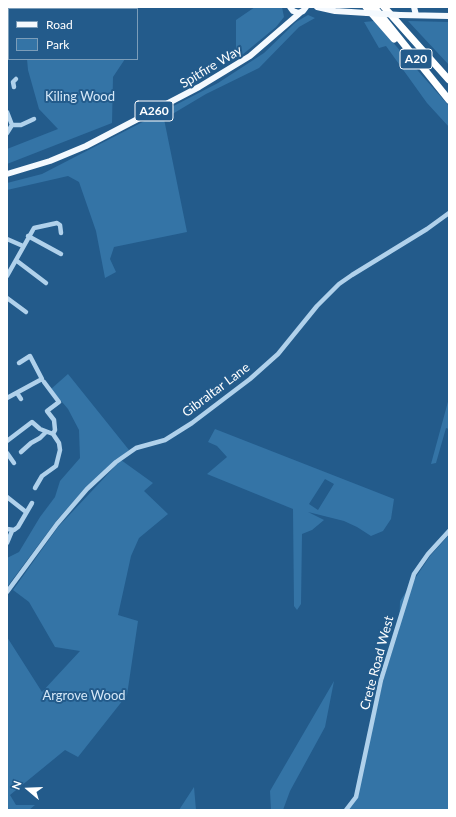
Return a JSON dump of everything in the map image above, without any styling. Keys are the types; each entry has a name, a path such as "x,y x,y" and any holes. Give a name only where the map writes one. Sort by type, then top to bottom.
{"highway":[{"name":"A20","path":"374,7 449,100"},
{"name":"A20","path":"384,7 449,80"},
{"path":"366,10 432,80"}],"main road":[{"name":"A260","path":"304,9 317,7 335,11 366,10 400,15 449,16"},
{"path":"410,7 413,15"},
{"path":"413,15 414,7"},
{"path":"291,8 296,12 304,9"},
{"path":"287,24 291,17 291,8"},
{"name":"Spitfire Way","path":"7,174 50,161 86,146 200,87 236,66 265,44 304,9"}],"street":[{"path":"7,80 14,83"},
{"path":"7,112 12,125"},
{"path":"12,125 21,125 27,120 34,119"},
{"path":"7,133 12,125"},
{"name":"Gibraltar Lane","path":"7,592 57,524 87,489 116,462 136,448 165,440 192,423 250,379 278,354 317,306 339,284 427,229 449,213"},
{"path":"7,276 28,236 34,228 56,223 60,225 61,233"},
{"path":"28,236 61,254"},
{"path":"7,239 24,246"},
{"path":"16,261 46,283"},
{"path":"7,298 26,312"},
{"path":"7,398 42,379 30,356 19,363"},
{"path":"44,382 60,400 47,412 54,420 55,430 53,434"},
{"path":"17,392 21,399"},
{"path":"7,441 32,422 46,432 53,434 60,446 57,464 41,477 35,488"},
{"path":"21,452 46,432"},
{"path":"7,454 14,462"},
{"path":"8,501 26,512"},
{"path":"7,543 12,531 18,527 32,503"},
{"path":"7,529 12,531"},
{"name":"Crete Road West","path":"346,810 356,797 381,680 414,574 428,554 449,531"}],"green space":[{"path":"24,7 128,7 127,8"},
{"path":"255,7 282,7 284,17 276,27 242,55 230,60 236,53 236,20"},
{"path":"308,15 315,18 299,27 259,68 206,94 164,119 187,232 114,247 110,259 116,272 105,278 96,231 79,182 68,176 7,190 7,183 42,174 218,83 264,53 296,22"},
{"path":"374,21 449,106 449,127 427,103 386,46 379,48 364,22"},
{"path":"408,21 449,22 449,65"},
{"name":"Kiling Wood","path":"27,60 124,60 113,77 112,123 7,164 7,149 58,129 39,109 28,70"},
{"path":"68,374 129,450 87,486 57,520 7,587 7,558 19,552 40,517 55,497 60,481 80,458 79,430 68,409 51,389"},
{"path":"449,398 449,429 446,428 436,463 431,464"},
{"path":"215,429 394,499 391,519 383,531 371,536 344,521 308,512 324,520 312,530 302,534 301,604 297,610 294,606 293,509 207,474 227,457 217,446 208,442","holes":["325,479 334,484 318,510 309,504"]},
{"name":"Argrove Wood","path":"121,460 153,483 144,491 168,514 139,538 131,556 118,615 138,621 127,695 78,757 65,750 10,795 16,805 35,805 29,810 7,810 7,637 42,692 80,651 55,647 29,602 13,590 58,527"},
{"path":"449,535 449,810 347,810 356,800 384,677 399,630 400,601 430,556"},
{"path":"334,681 325,727 290,791 283,810 271,810 270,791"},
{"path":"194,787 196,810 179,810"}]}
